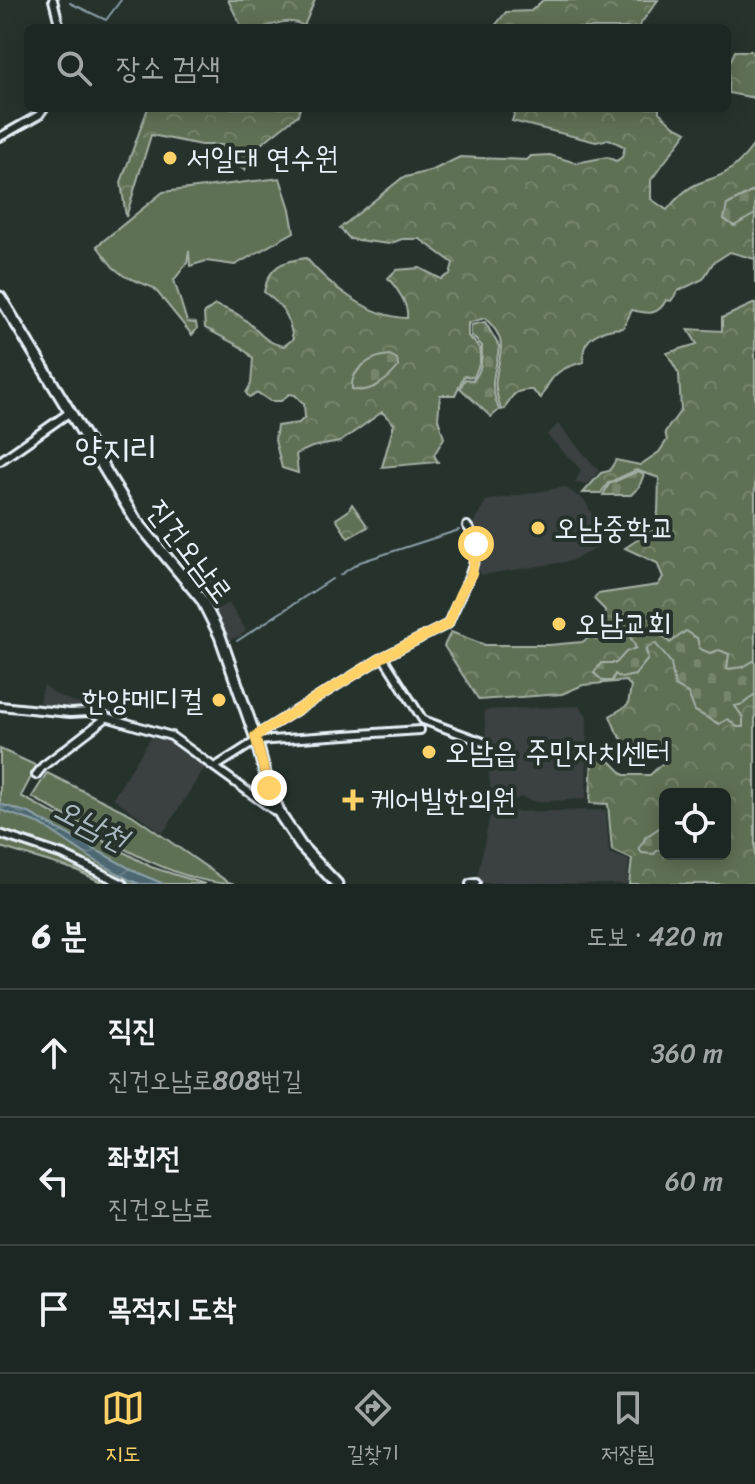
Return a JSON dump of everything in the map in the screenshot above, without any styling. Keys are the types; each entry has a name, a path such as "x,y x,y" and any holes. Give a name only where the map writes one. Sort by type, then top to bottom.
{"main road":[{"name":"진건오남로","path":"0,297 135,519 194,588 213,618 256,739 263,771 281,816 301,846 337,884"}],"street":[{"path":"53,0 59,24"},
{"path":"0,137 41,112"},
{"path":"0,461 70,412"},
{"path":"215,767 383,657 448,624 472,573 476,544 467,526"},
{"path":"383,657 423,720 483,742"},
{"path":"0,706 89,712 171,736 281,816"},
{"path":"36,775 43,766 106,718"},
{"path":"256,739 420,730"},
{"path":"0,834 63,855 123,884"},
{"path":"470,884 476,883"}],"shaded area":[{"path":"558,424 599,471 587,485 575,483 581,470 547,435"},
{"name":"오남중학교","path":"565,487 585,501 607,543 571,561 481,575 478,568 480,533 473,524 486,501"},
{"path":"202,558 215,582 204,591 187,572"},
{"path":"229,603 246,630 239,637 228,640 215,610"},
{"path":"44,685 55,694 83,706 82,709 38,707"},
{"path":"579,706 587,716 586,799 535,802 521,797 492,811 484,710"},
{"path":"152,736 173,743 205,767 163,833 113,798"},
{"path":"606,810 609,853 629,860 627,884 476,883 490,815 503,812"}],"green space":[{"path":"228,0 315,0 305,24 240,24"},
{"path":"543,0 658,0 640,24 496,24 506,12 531,11"},
{"path":"735,51 751,51 755,58 755,98 731,94 731,60"},
{"path":"147,112 299,112 252,151 245,170 225,159 222,145 201,145 151,135 126,217 121,182"},
{"path":"515,112 659,112 674,126 687,132 651,180 651,199 667,210 688,189 732,168 755,143 755,259 730,252 713,263 703,279 678,291 671,301 666,300 656,311 632,310 623,328 594,336 585,346 584,362 557,373 541,398 532,390 522,391 515,394 501,410 496,386 500,340 485,318 468,323 468,336 480,348 480,362 474,377 464,376 455,395 440,395 438,419 444,438 434,455 438,462 382,467 394,424 382,412 340,442 312,447 296,454 298,473 282,468 275,440 277,426 299,423 305,417 304,404 295,395 289,394 281,401 270,401 258,393 249,397 246,393 251,384 253,358 241,347 205,328 204,313 215,305 228,310 265,338 284,346 293,339 287,317 264,292 266,283 278,266 306,258 326,279 364,306 407,318 404,302 388,278 396,270 420,268 441,279 450,274 453,263 420,239 402,239 389,244 350,239 340,228 402,178 433,170 460,157 527,160 531,156 550,155 576,163 607,157 616,161 622,157 625,147 609,139 596,142 512,121"},
{"path":"280,178 294,232 235,265 206,261 190,266 189,251 187,263 174,280 187,322 196,323 197,329 192,335 154,288 124,276 97,246 163,192"},
{"path":"755,190 755,214 734,226 724,219 727,205"},
{"path":"755,303 755,884 629,884 632,859 612,850 608,804 590,803 592,754 599,750 624,775 650,775 667,759 659,750 651,750 639,742 626,744 617,733 610,716 628,705 631,686 626,681 583,685 562,694 479,700 444,646 451,632 485,645 582,642 605,628 605,610 594,599 598,594 658,585 663,577 657,563 625,548 654,529 659,478 636,470 608,483 601,493 583,493 601,473 609,471 616,460 640,465 659,452 667,440 665,432 681,410 679,374 667,353 697,344 688,329 722,331 722,318"},
{"path":"485,322 499,346 493,384 499,410 491,417 460,388 465,379 473,380 476,377 481,364 482,346 471,335 471,325"},
{"path":"390,355 397,359 398,367 389,377 365,390 352,389 358,370 376,358"},
{"path":"638,471 644,474 639,487 631,495 603,495 609,484"},
{"path":"352,504 368,527 348,538 336,519"},
{"path":"631,627 641,631 655,629 670,643 686,631 697,638 700,649 729,654 727,669 743,667 755,660 755,694 743,704 735,706 743,717 743,727 737,727 728,719 719,724 695,711 688,693 675,686 671,663 655,643 646,649 648,659 635,675 621,678 615,674 612,681 603,681 594,673 601,663 616,663 626,652 636,648 624,632"},
{"path":"0,749 37,766 21,796 151,867 205,884 130,884 36,840 0,831"},
{"path":"47,773 132,815 235,884 210,882 157,865 32,797"},
{"path":"659,828 659,850 654,854 642,853 639,849 646,837"},
{"path":"0,836 37,847 118,884 105,884 76,870 0,847"}],"water":[{"path":"0,804 29,813 164,884 132,881 41,824 0,810"}],"waterway":[{"path":"70,3 106,20 121,0"},
{"path":"340,575 360,562 459,530"},
{"path":"237,641 332,579"}],"place":[{"name":"서일대 연수원","path":"170,158"},
{"name":"오남중학교","path":"538,528"},
{"name":"오남교회","path":"559,624"},
{"name":"한양메디컬","path":"219,700"},
{"name":"오남읍 주민자치센터","path":"429,752"},
{"name":"케어빌한의원","path":"353,800"}],"district":[{"name":"양지리","path":"116,449"}],"route":[{"path":"269,788 255,736 383,657 448,624 472,573 476,544"}],"water label":[{"name":"오남천","path":"91,824"}]}
